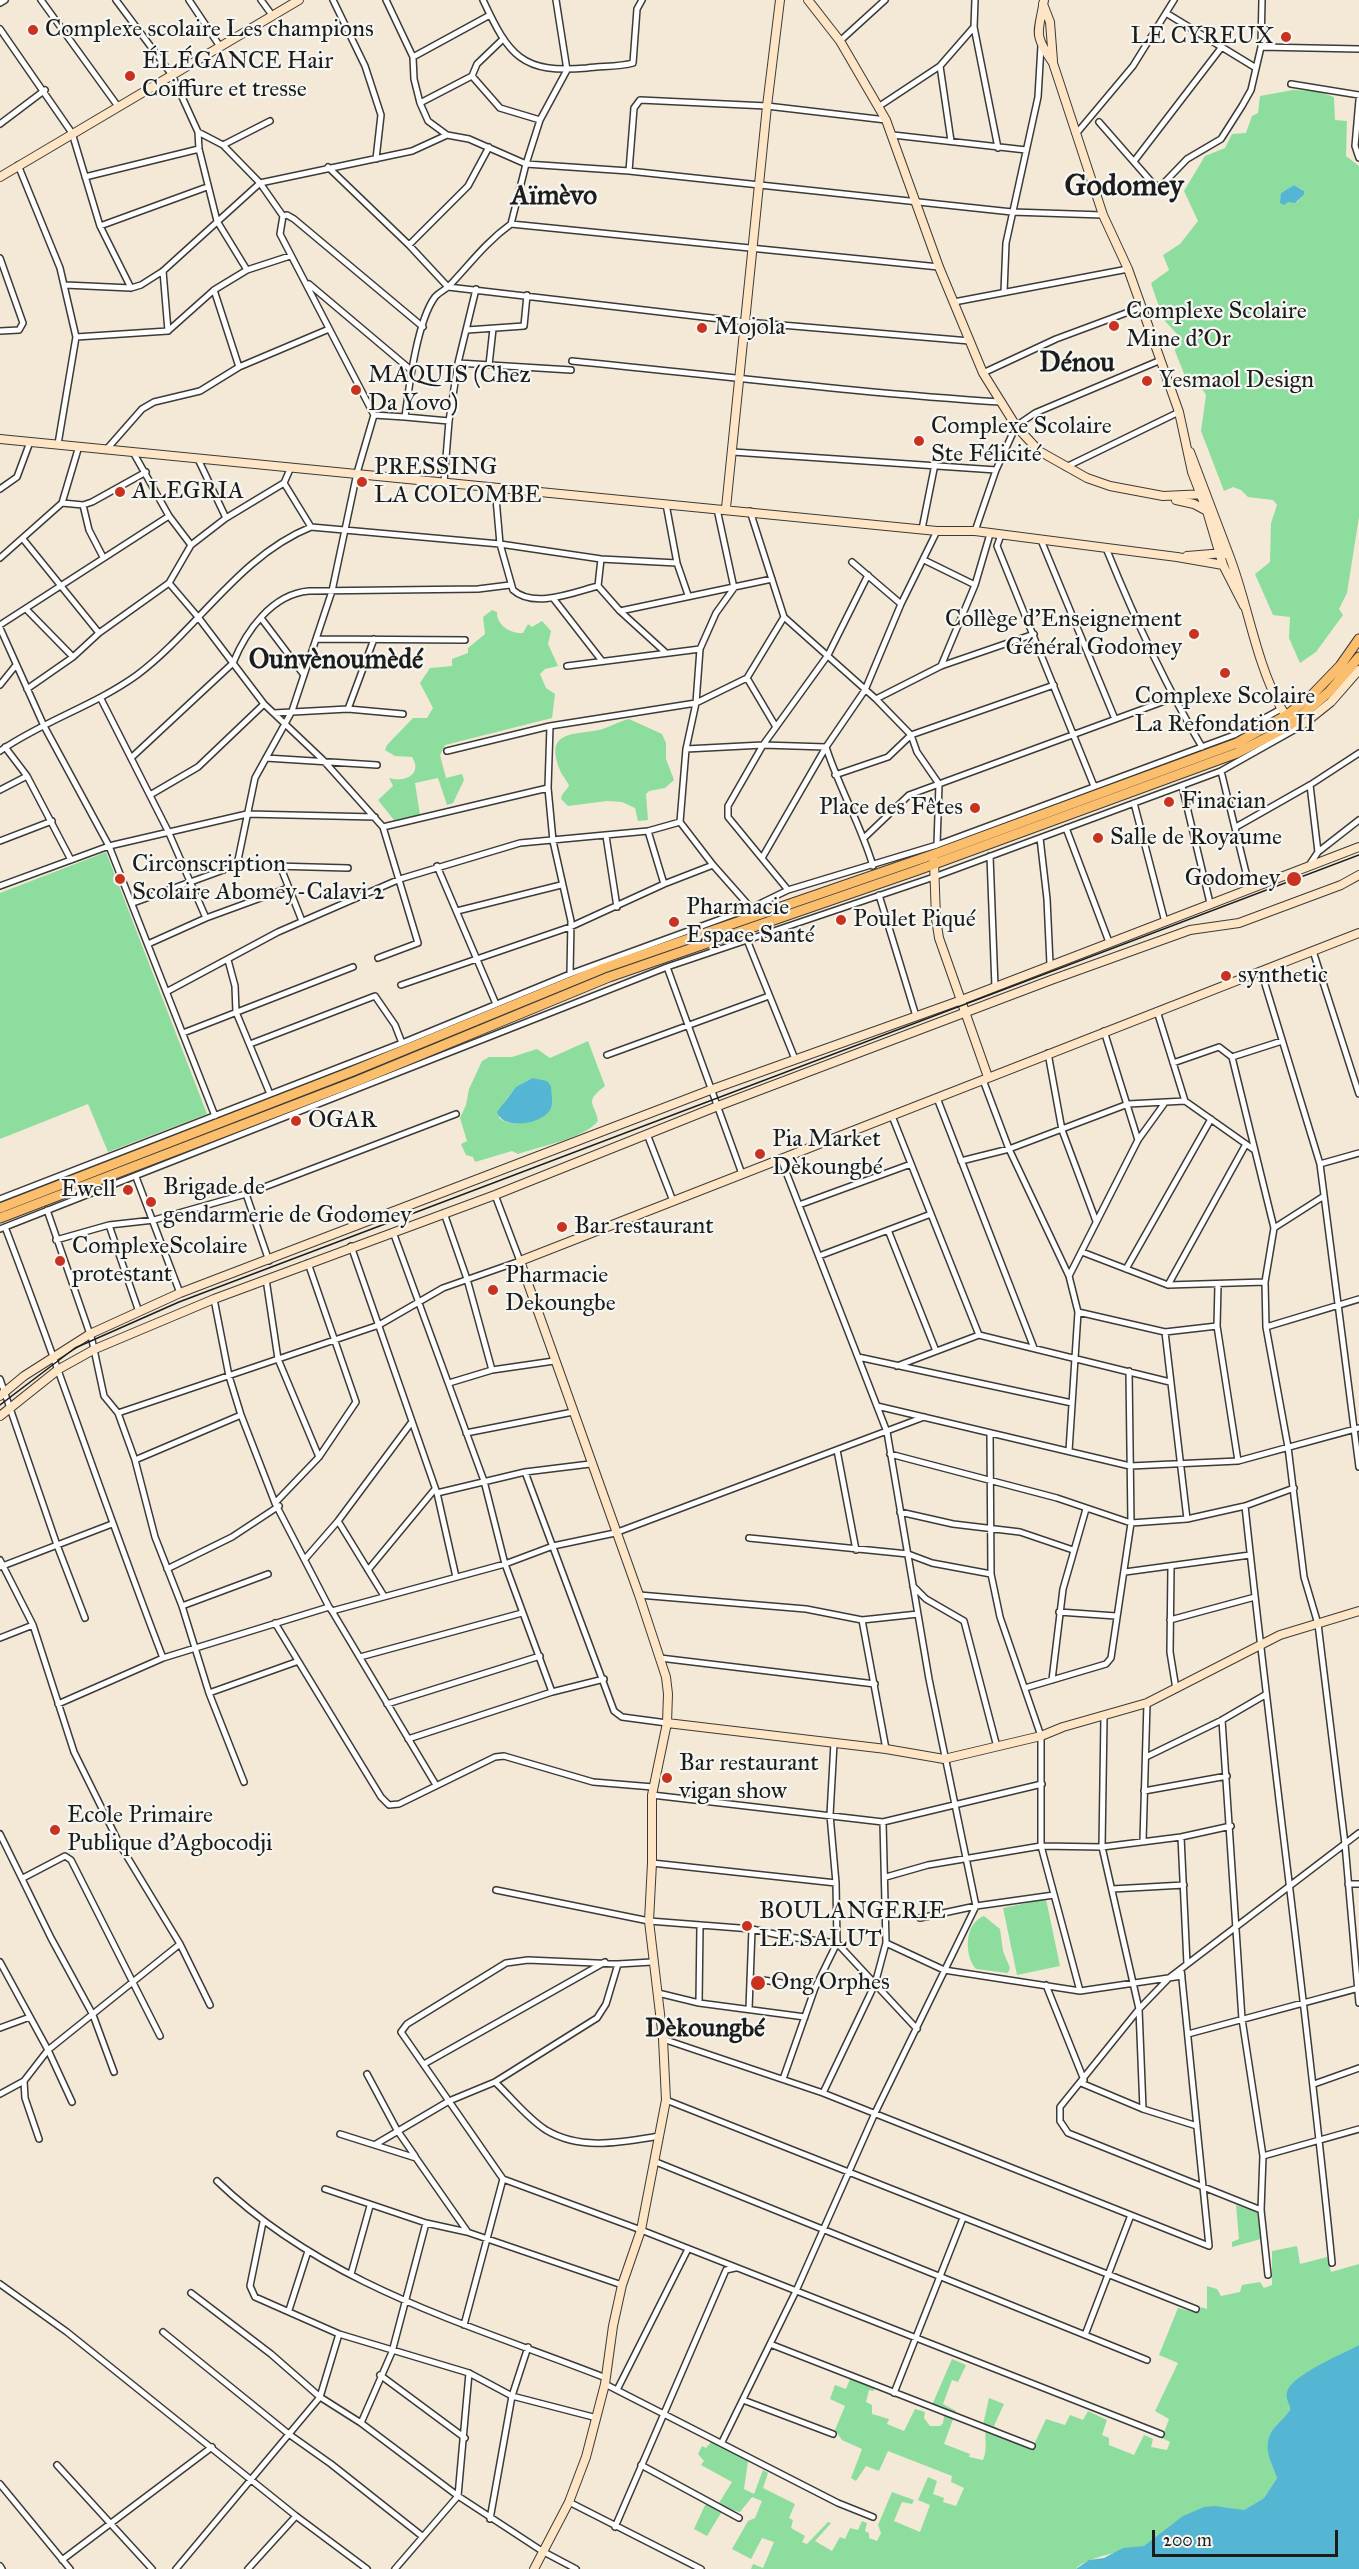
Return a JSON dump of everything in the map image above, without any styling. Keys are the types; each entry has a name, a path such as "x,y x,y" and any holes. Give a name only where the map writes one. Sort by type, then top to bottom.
{"highway":[{"path":"1291,718 1326,682 1359,639"},
{"path":"2,1225 609,977 935,854 1215,752 1291,718 1329,692 1359,657"},
{"path":"0,1208 353,1071 604,968 935,854"}],"main road":[{"path":"0,177 117,105 298,0"},
{"path":"726,508 766,106 780,0"},
{"path":"808,0 840,41 886,120 939,267 983,373 1017,426 1039,450 1066,467 1110,486 1163,496 1194,504 1207,511"},
{"path":"1043,2 1038,22 1041,46 1053,63"},
{"path":"1043,2 1050,22 1053,63 1103,215 1128,269 1179,412 1188,448 1196,462 1223,565 1245,607 1291,718 1331,702 1359,670"},
{"path":"0,439 717,509 726,508 937,531 975,531 1177,556 1223,565"},
{"path":"1163,496 1204,497"},
{"path":"1194,504 1204,497"},
{"path":"1204,497 1240,584 1245,607"},
{"path":"1177,556 1219,553 1229,555"},
{"path":"2,1394 90,1334 180,1293 269,1261 713,1089 959,1001 1050,964 1359,847"},
{"path":"935,854 937,928 985,1078"},
{"path":"0,1416 59,1369 95,1349 214,1299 351,1246 495,1195 718,1106 964,1013 1190,930 1239,923 1341,885 1359,875"},
{"path":"534,2569 569,2502 586,2457 597,2418 622,2285 641,2230 656,2162 666,2100 663,2039 652,1962 649,1921 652,1791 667,1722 667,1685 639,1595 590,1464 520,1260 1359,933"},
{"path":"667,1722 886,1749 944,1759 1041,1736 1063,1727 1147,1703 1280,1635 1359,1611"}],"street":[{"path":"0,3 5,0"},
{"path":"41,0 117,105"},
{"path":"116,0 172,75 198,132 207,187 217,221 247,270"},
{"path":"189,0 219,45"},
{"path":"261,0 272,15"},
{"path":"333,0 365,66 381,115 376,159"},
{"path":"483,0 503,39 530,65 567,70 633,63 637,9 642,0"},
{"path":"511,224 540,120 567,70 556,0"},
{"path":"840,41 885,0"},
{"path":"975,0 974,27 999,148"},
{"path":"1076,134 1133,66 1174,0"},
{"path":"1100,122 1155,186 1162,185 1187,159 1221,139 1251,90 1261,47 1262,0"},
{"path":"389,1 413,57 414,79 420,103 428,121 447,135 469,139 526,164 629,171 1012,212 1103,215"},
{"path":"1166,13 1256,68"},
{"path":"413,57 490,15"},
{"path":"878,107 940,66 974,27"},
{"path":"0,29 45,90 72,133 100,225 131,288"},
{"path":"420,103 472,76 477,64 503,39"},
{"path":"1004,292 1005,243 1038,97 1041,46"},
{"path":"1261,47 1359,49"},
{"path":"1135,160 1221,48"},
{"path":"940,66 951,141"},
{"path":"472,76 500,108 540,120"},
{"path":"1291,84 1359,95"},
{"path":"0,115 2,123 45,90"},
{"path":"629,171 634,106 640,100 766,106 886,120"},
{"path":"1359,100 1355,146 1359,158"},
{"path":"223,145 270,121"},
{"path":"198,132 223,145 260,183 283,216 280,234 374,416 357,473 332,591 292,711 255,778 237,865"},
{"path":"65,285 131,288 141,285 163,270 260,183 412,151 447,135"},
{"path":"893,135 1026,150"},
{"path":"409,245 468,186 489,147"},
{"path":"84,177 199,149"},
{"path":"18,165 65,285 76,337 58,444"},
{"path":"328,167 409,245 448,287 746,322 970,341"},
{"path":"100,225 207,187"},
{"path":"283,216 287,215 294,219 423,327"},
{"path":"405,417 411,370 423,327 435,297 448,287 491,238 511,224 939,267"},
{"path":"76,337 168,331 214,290 247,270 291,256"},
{"path":"0,258 23,323 19,330 0,331"},
{"path":"954,302 1128,269"},
{"path":"163,270 168,331"},
{"path":"305,281 411,370"},
{"path":"444,482 449,421 458,363 476,289"},
{"path":"214,290 239,367"},
{"path":"467,330 524,326 527,295"},
{"path":"983,373 1056,339 1142,307"},
{"path":"106,450 142,408 154,402 200,392 239,367 329,328"},
{"path":"489,365 493,329"},
{"path":"975,531 996,470 1017,426 1035,413 1161,360"},
{"path":"572,362 740,377 875,394 1000,402"},
{"path":"458,363 571,370"},
{"path":"1066,467 1179,412"},
{"path":"374,416 449,421"},
{"path":"0,489 17,477 30,442"},
{"path":"0,558 62,503 79,446"},
{"path":"133,452 169,516 191,545"},
{"path":"733,452 935,464 996,470"},
{"path":"198,459 226,518"},
{"path":"922,529 935,464"},
{"path":"27,689 73,657 99,633 169,583 191,545 226,518 284,483 291,467"},
{"path":"62,503 83,505 103,497 146,472"},
{"path":"284,483 311,526"},
{"path":"495,487 500,544 510,585 521,596 553,598 598,586"},
{"path":"666,504 677,563 688,595"},
{"path":"83,505 89,530 103,557"},
{"path":"717,509 734,588 713,618 700,649 696,703 686,749 680,822 713,865 751,908"},
{"path":"750,511 784,617 876,699 911,735 917,752 939,784 935,854"},
{"path":"169,516 103,557 0,627 44,726 109,846 215,1116"},
{"path":"71,860 27,776 3,749 44,726 101,699 146,667 239,577 295,533 311,526 500,544 601,559 677,563"},
{"path":"762,858 826,747 866,690 901,604 937,531"},
{"path":"941,666 975,585 990,534"},
{"path":"1001,535 997,546 1094,786"},
{"path":"23,539 99,633"},
{"path":"1041,540 1114,719"},
{"path":"1106,548 1140,631 1173,698 1202,747"},
{"path":"601,559 598,586 620,611 665,652"},
{"path":"924,560 975,585"},
{"path":"852,562 901,604"},
{"path":"788,890 727,812 728,806 763,744 828,655 868,575"},
{"path":"620,611 772,579"},
{"path":"169,583 198,617 264,704 323,760 383,827 418,943 378,958"},
{"path":"131,758 233,663 242,642 261,618 275,605 298,592 478,590 510,585"},
{"path":"553,598 602,661"},
{"path":"27,610 73,657"},
{"path":"447,751 550,726 696,703 747,678 784,617"},
{"path":"261,618 304,675"},
{"path":"876,699 941,666 1034,634"},
{"path":"316,639 465,640"},
{"path":"348,709 374,639"},
{"path":"567,666 700,649"},
{"path":"0,685 16,665"},
{"path":"747,678 776,728"},
{"path":"835,775 888,757 911,735 1054,685"},
{"path":"865,837 904,797 1173,698"},
{"path":"101,699 168,831 206,918"},
{"path":"150,795 198,767 264,704"},
{"path":"274,713 348,709 403,714"},
{"path":"0,1199 402,1044 570,974 751,908 788,890 873,866 935,854 1094,786 1202,747 1252,726 1291,718"},
{"path":"163,1658 112,1524 55,1356 2,1225 136,1177 667,967 934,877 1221,771 1291,718"},
{"path":"550,726 548,788 553,841 570,927 570,974"},
{"path":"686,749 763,744 826,747"},
{"path":"826,747 835,775 865,837 873,866"},
{"path":"1236,826 1310,786 1359,753"},
{"path":"266,758 377,765"},
{"path":"1221,771 1250,889"},
{"path":"0,790 27,776"},
{"path":"1182,786 1210,903"},
{"path":"1310,786 1318,852"},
{"path":"383,827 548,788"},
{"path":"1134,803 1165,922"},
{"path":"0,886 109,846 247,814 375,817"},
{"path":"1311,864 1318,852 1359,820"},
{"path":"0,841 52,822"},
{"path":"168,992 302,921 400,879 437,866 519,843 648,831 680,822"},
{"path":"1066,828 1109,942"},
{"path":"648,831 664,884"},
{"path":"606,836 617,907"},
{"path":"1040,838 1047,899 1050,964"},
{"path":"990,856 995,987"},
{"path":"133,903 190,880 237,865 281,868 348,868"},
{"path":"401,985 570,927 664,884 713,865"},
{"path":"437,866 479,959 496,1004"},
{"path":"281,868 302,921"},
{"path":"457,911 561,885"},
{"path":"148,944 206,918 288,888"},
{"path":"879,895 916,1016"},
{"path":"747,940 795,1059"},
{"path":"1313,951 1359,1094"},
{"path":"228,960 235,986 236,1012 270,1094"},
{"path":"183,1033 353,967"},
{"path":"667,967 742,1174"},
{"path":"1261,971 1320,1164 1357,1429 1359,1467"},
{"path":"250,1044 375,996 396,1025 402,1044"},
{"path":"607,1055 769,996"},
{"path":"1157,1011 1185,1101 1253,1149"},
{"path":"1104,1032 1138,1140"},
{"path":"1232,1057 1282,1041"},
{"path":"1173,1063 1219,1047 1232,1057 1274,1228 1265,1282 1266,1326 1288,1447 1304,1577 1317,1624 1348,1884 1357,1937 1359,2003"},
{"path":"1048,1053 1062,1130 1096,1222"},
{"path":"985,1078 1008,1149 1068,1276 1078,1312 1070,1452"},
{"path":"937,1098 1034,1348"},
{"path":"961,1161 1008,1149 1128,1104 1164,1104 1185,1101"},
{"path":"1068,1276 1138,1140 1164,1104"},
{"path":"56,1240 109,1225 154,1220 246,1194 456,1114"},
{"path":"892,1116 979,1335"},
{"path":"1126,1269 1211,1119"},
{"path":"647,1134 672,1201"},
{"path":"1168,1285 1246,1144"},
{"path":"1320,1164 1359,1153"},
{"path":"722,2442 796,2291 875,2113 976,1906 944,1759 887,1432 781,1159"},
{"path":"799,1205 911,1164"},
{"path":"136,1177 180,1293"},
{"path":"246,1194 269,1261"},
{"path":"118,1413 378,1325 443,1288 520,1260 495,1195"},
{"path":"1274,1228 1324,1196"},
{"path":"47,1210 95,1349 104,1396 118,1413 209,1693 244,1782"},
{"path":"444,1213 467,1280 492,1370"},
{"path":"819,1256 931,1214"},
{"path":"109,1225 139,1312"},
{"path":"888,1230 936,1351"},
{"path":"393,1231 484,1481 505,1564 552,1692"},
{"path":"351,1246 436,1491 456,1577"},
{"path":"1082,1252 1168,1285 1265,1282"},
{"path":"167,1569 232,1537 277,1504 319,1457 356,1402 333,1341 308,1263"},
{"path":"266,1279 278,1359 319,1457"},
{"path":"1218,1285 1217,1326 1238,1461"},
{"path":"214,1299 229,1376 241,1415 277,1504 331,1609 436,1785"},
{"path":"1266,1326 1359,1299"},
{"path":"1078,1312 1165,1332 1217,1326"},
{"path":"1165,1332 1187,1519"},
{"path":"897,1366 979,1335 1170,1382"},
{"path":"858,1358 1072,1403"},
{"path":"448,1383 492,1370 554,1361"},
{"path":"1025,1688 1109,1661 1131,1523 1129,1371"},
{"path":"0,1379 2,1394 10,1407 57,1545 85,1618"},
{"path":"877,1406 1130,1466 1238,1461 1357,1429"},
{"path":"466,1433 573,1412"},
{"path":"135,1460 241,1415"},
{"path":"58,1704 163,1658 274,1623 505,1564 553,1546 615,1533 924,1417"},
{"path":"305,1559 338,1521 411,1423"},
{"path":"990,1433 991,1574 1000,1617 1041,1736 1041,1846 1080,1991"},
{"path":"837,1450 856,1550"},
{"path":"890,1454 991,1483 1057,1498 1131,1523 1187,1519 1245,1506 1294,1488"},
{"path":"368,1570 436,1491 525,1472 590,1464"},
{"path":"525,1472 617,1715 667,1722"},
{"path":"1245,1506 1265,1695 1305,2002 1332,2263"},
{"path":"1052,1680 1059,1612 1073,1550 1086,1509"},
{"path":"900,1512 953,1524 990,1527 1041,1537 1073,1550"},
{"path":"338,1521 384,1596"},
{"path":"1,1567 112,1524"},
{"path":"749,1538 908,1554 932,1563 991,1574"},
{"path":"1125,1572 1250,1555"},
{"path":"0,1560 1,1567 33,1625 74,1752 120,1845 180,1944 210,2005"},
{"path":"1170,1567 1170,1652 1176,1689"},
{"path":"182,1606 268,1574"},
{"path":"913,1586 926,1599 964,1621 997,1747"},
{"path":"639,1595 806,1609 862,1620 918,1614"},
{"path":"1170,1620 1255,1597"},
{"path":"1059,1612 1116,1616"},
{"path":"360,1657 522,1613"},
{"path":"862,1620 886,1749"},
{"path":"274,1623 296,1662 386,1802 394,1805 495,1757 504,1756 593,1782 883,1822 953,1803 1042,1784"},
{"path":"0,1638 33,1625"},
{"path":"387,1704 540,1656"},
{"path":"660,1658 875,1684"},
{"path":"209,1693 296,1662"},
{"path":"408,1739 552,1692 604,1679"},
{"path":"1146,1757 1222,1720 1265,1695"},
{"path":"1143,1841 1147,1703"},
{"path":"1104,1717 1102,1847 1139,2009 1143,2109"},
{"path":"1222,1720 1231,1826 1235,1928 1242,2019 1263,2156 1261,2210 1268,2275"},
{"path":"783,2079 814,1988 837,1943 836,1883 830,1815 834,1743"},
{"path":"1144,1791 1227,1776"},
{"path":"823,2093 875,1984 886,1943 883,1822"},
{"path":"886,1877 928,1864 1041,1846 1102,1847 1181,1837 1231,1826"},
{"path":"886,1943 944,1970 1080,1991 1169,1978 1181,1972 1187,1964 1359,1833"},
{"path":"0,1834 51,1938 93,2015 114,2072"},
{"path":"1181,1837 1187,1964"},
{"path":"23,1878 65,1856 71,1860 160,2036"},
{"path":"652,1863 836,1883"},
{"path":"1348,1884 1359,1884"},
{"path":"1112,1890 1184,1886"},
{"path":"496,1890 649,1921 752,1929 788,1937 837,1943 917,2029"},
{"path":"920,1918 976,1906 1054,1895"},
{"path":"699,2003 700,1926"},
{"path":"749,2008 752,1929"},
{"path":"0,2094 24,2081 48,2050 180,1944"},
{"path":"652,1962 618,1964 528,1960 506,1963 407,2024 401,2032 503,2179 688,2248 1161,2434"},
{"path":"0,1962 48,2050 72,2102"},
{"path":"424,2064 606,1962"},
{"path":"376,2144 449,2101 495,2082 597,2018 606,2004 618,1964"},
{"path":"663,2039 823,2093 1209,2246 1181,1972"},
{"path":"750,1978 814,1988"},
{"path":"1169,1978 1139,2009 1083,2082 1060,2107 1060,2121 1063,2129 1203,2184 1261,2210"},
{"path":"1046,1985 1083,2082 1143,2109 1197,2126"},
{"path":"1188,2034 1358,1988"},
{"path":"658,1993 699,2003 805,2017"},
{"path":"0,2028 30,2017"},
{"path":"1314,2084 1359,2068"},
{"path":"367,2074 397,2130 467,2232"},
{"path":"24,2081 25,2098 39,2139"},
{"path":"495,2082 548,2131 579,2142 606,2144 660,2136"},
{"path":"666,2100 1196,2309"},
{"path":"1263,2156 1359,2129"},
{"path":"340,2134 416,2158"},
{"path":"656,2162 1147,2360"},
{"path":"464,2325 489,2239 503,2179"},
{"path":"217,2181 263,2222 308,2251 405,2303 528,2347 605,2381 617,2390 838,2503 873,2517"},
{"path":"325,2189 370,2206 489,2239 622,2285"},
{"path":"351,2274 370,2206"},
{"path":"1085,2335 1131,2215"},
{"path":"894,2393 963,2218"},
{"path":"263,2222 251,2292 261,2300 289,2310 339,2334 392,2352 469,2373 512,2396 597,2418"},
{"path":"361,2423 392,2352 426,2223"},
{"path":"617,2390 688,2248"},
{"path":"289,2310 308,2251"},
{"path":"615,2527 726,2270 738,2268"},
{"path":"0,2284 67,2332 296,2516 367,2569"},
{"path":"191,2293 271,2354 320,2397 361,2423 490,2519 576,2569"},
{"path":"163,2332 290,2435 331,2464 422,2536"},
{"path":"176,2569 320,2397 339,2334"},
{"path":"770,2344 1032,2446"},
{"path":"490,2519 512,2396 528,2347"},
{"path":"395,2569 458,2496 465,2438 469,2373"},
{"path":"380,2375 465,2438"},
{"path":"743,2400 833,2434"},
{"path":"62,2560 212,2447"},
{"path":"57,2465 152,2569"},
{"path":"641,2466 739,2518"},
{"path":"0,2484 70,2569"},
{"path":"569,2502 701,2569"},
{"path":"248,2569 296,2516"}],"green space":[{"path":"1293,90 1317,91 1334,97 1335,120 1347,121 1346,156 1359,166 1359,517 1347,593 1339,609 1343,615 1316,652 1300,663 1289,638 1290,617 1273,615 1255,574 1270,562 1271,523 1277,505 1273,500 1248,497 1241,490 1233,487 1224,491 1201,431 1206,395 1201,387 1189,386 1175,351 1177,334 1163,319 1151,283 1169,270 1163,255 1180,244 1198,221 1184,191 1205,156 1225,148 1232,134 1246,133 1252,116 1258,113 1260,96","holes":["1294,185 1303,190 1304,195 1297,202 1287,202 1281,193"]},
{"path":"492,610 497,612 499,621 505,628 514,632 523,633 528,624 532,627 542,621 551,631 548,644 558,666 545,669 540,674 546,688 555,694 552,718 445,745 440,755 446,778 462,774 464,780 453,803 447,805 438,778 415,783 420,815 394,820 378,800 393,786 389,778 401,779 411,776 415,763 412,757 395,756 385,750 387,745 413,718 427,718 433,708 420,683 430,668 452,666 452,659 468,653 468,648 485,634 483,617"},
{"path":"629,719 662,734 666,743 666,759 674,780 665,788 649,791 646,794 648,820 638,821 635,808 622,802 607,801 568,806 561,799 569,786 556,758 557,743 567,736 602,729"},
{"path":"106,852 207,1114 108,1152 88,1104 0,1139 0,893"},
{"path":"588,1041 605,1086 592,1100 598,1121 592,1127 573,1137 518,1154 512,1151 475,1162 473,1157 466,1155 461,1144 467,1141 460,1118 466,1105 469,1089 482,1061 489,1057 512,1057 537,1049 550,1058","holes":["532,1078 551,1086 545,1115 516,1123 499,1118 506,1100 526,1081"]},
{"path":"1046,1899 1060,1966 1017,1975 1003,1908"},
{"path":"984,1916 1000,1929 1003,1951 1010,1968 1008,1973 976,1969 969,1956 970,1932 977,1920"},
{"path":"1236,2205 1257,2212 1261,2239 1232,2247 1232,2242 1239,2239"},
{"path":"1297,2246 1300,2264 1327,2257 1331,2272 1359,2264 1359,2345 1296,2380 1288,2399 1290,2410 1270,2434 1268,2447 1277,2478 1264,2498 1244,2510 1221,2508 1151,2543 1087,2561 1076,2569 751,2569 753,2564 763,2568 774,2542 762,2538 751,2559 732,2549 748,2521 755,2518 762,2501 752,2497 740,2512 724,2508 707,2536 694,2529 705,2505 719,2503 732,2482 701,2465 704,2461 698,2454 702,2446 706,2448 712,2441 748,2461 744,2489 754,2494 763,2470 768,2473 763,2488 795,2504 789,2518 793,2520 791,2528 805,2536 802,2542 807,2544 828,2522 831,2523 815,2541 832,2551 840,2537 845,2539 850,2528 858,2530 862,2521 867,2523 865,2531 869,2533 869,2538 877,2541 881,2533 878,2525 892,2492 914,2500 912,2504 902,2502 894,2521 920,2532 930,2505 918,2500 928,2477 937,2481 933,2494 944,2498 943,2502 956,2506 964,2488 951,2482 952,2476 888,2451 879,2471 866,2466 856,2481 851,2478 862,2449 842,2440 835,2430 845,2406 830,2399 835,2385 846,2389 852,2374 889,2387 887,2392 875,2388 873,2391 869,2390 866,2402 872,2405 872,2414 889,2419 887,2424 904,2431 915,2409 925,2412 924,2418 930,2426 940,2426 943,2423 945,2410 932,2405 952,2359 966,2365 958,2382 952,2380 943,2404 956,2411 944,2444 970,2454 969,2457 983,2460 986,2448 986,2427 983,2425 989,2398 1004,2404 994,2426 1032,2449 1046,2419 1065,2425 1070,2415 1083,2420 1088,2411 1107,2420 1102,2435 1109,2438 1109,2445 1134,2455 1144,2435 1153,2439 1151,2447 1167,2450 1170,2442 1162,2438 1169,2419 1155,2411 1178,2363 1159,2355 1178,2308 1197,2313 1201,2307 1207,2309 1207,2286 1217,2289 1221,2296 1240,2292 1242,2285 1260,2282 1264,2288 1272,2285 1272,2251"}],"water":[{"path":"1294,185 1304,191 1304,195 1295,203 1288,202 1284,205 1280,203 1281,193"},
{"path":"532,1078 547,1081 551,1086 550,1110 546,1115 531,1122 514,1123 501,1118 497,1112 516,1087"},
{"path":"1359,2345 1359,2569 1076,2569 1089,2560 1104,2558 1123,2548 1144,2546 1183,2516 1204,2507 1215,2506 1244,2510 1264,2498 1277,2478 1268,2453 1268,2441 1274,2428 1290,2410 1287,2392 1291,2385 1307,2372"}],"railway":[{"path":"0,1405 75,1348 179,1302 1359,855"}],"place":[{"name":"Complexe scolaire Les champions","path":"33,30"},
{"name":"LE CYREUX","path":"1286,37"},
{"name":"ÉLÉGANCE Hair Coiffure et tresse","path":"130,76"},
{"name":"Complexe Scolaire Mine d'Or","path":"1114,326"},
{"name":"Mojola","path":"702,328"},
{"name":"Yesmaol Design","path":"1147,381"},
{"name":"MAQUIS (Chez Da Yovo)","path":"356,390"},
{"name":"Complexe Scolaire Ste Félicité","path":"919,441"},
{"name":"PRESSING LA COLOMBE","path":"362,482"},
{"name":"ALEGRIA","path":"120,492"},
{"name":"Collège d’Enseignement Général Godomey","path":"1194,634"},
{"name":"Complexe Scolaire La Refondation II","path":"1225,673"},
{"name":"Finacian","path":"1169,802"},
{"name":"Place des Fêtes","path":"975,808"},
{"name":"Salle de Royaume","path":"1098,838"},
{"name":"Circonscription Scolaire Abomey-Calavi 2","path":"120,879"},
{"name":"Godomey","path":"1294,879"},
{"name":"Poulet Piqué","path":"841,920"},
{"name":"Pharmacie Espace Santé","path":"674,922"},
{"name":"synthetic","path":"1226,976"},
{"name":"OGAR","path":"296,1121"},
{"name":"Pia Market Dèkoungbé","path":"760,1154"},
{"name":"Ewell","path":"128,1190"},
{"name":"Brigade de gendarmerie de Godomey","path":"151,1202"},
{"name":"Bar restaurant","path":"562,1227"},
{"name":"ComplexeScolaire protestant","path":"60,1261"},
{"name":"Pharmacie Dekoungbe","path":"493,1290"},
{"name":"Bar restaurant vigan show","path":"667,1778"},
{"name":"Ecole Primaire Publique d'Agbocodji","path":"55,1830"},
{"name":"BOULANGERIE LE SALUT","path":"747,1926"},
{"name":"Ong Orphes","path":"758,1983"}],"district":[{"name":"Godomey","path":"1124,188"},
{"name":"Aïmèvo","path":"554,197"},
{"name":"Dénou","path":"1077,364"},
{"name":"Ounvènoumèdé","path":"336,661"},
{"name":"Dèkoungbé","path":"705,2030"}]}
